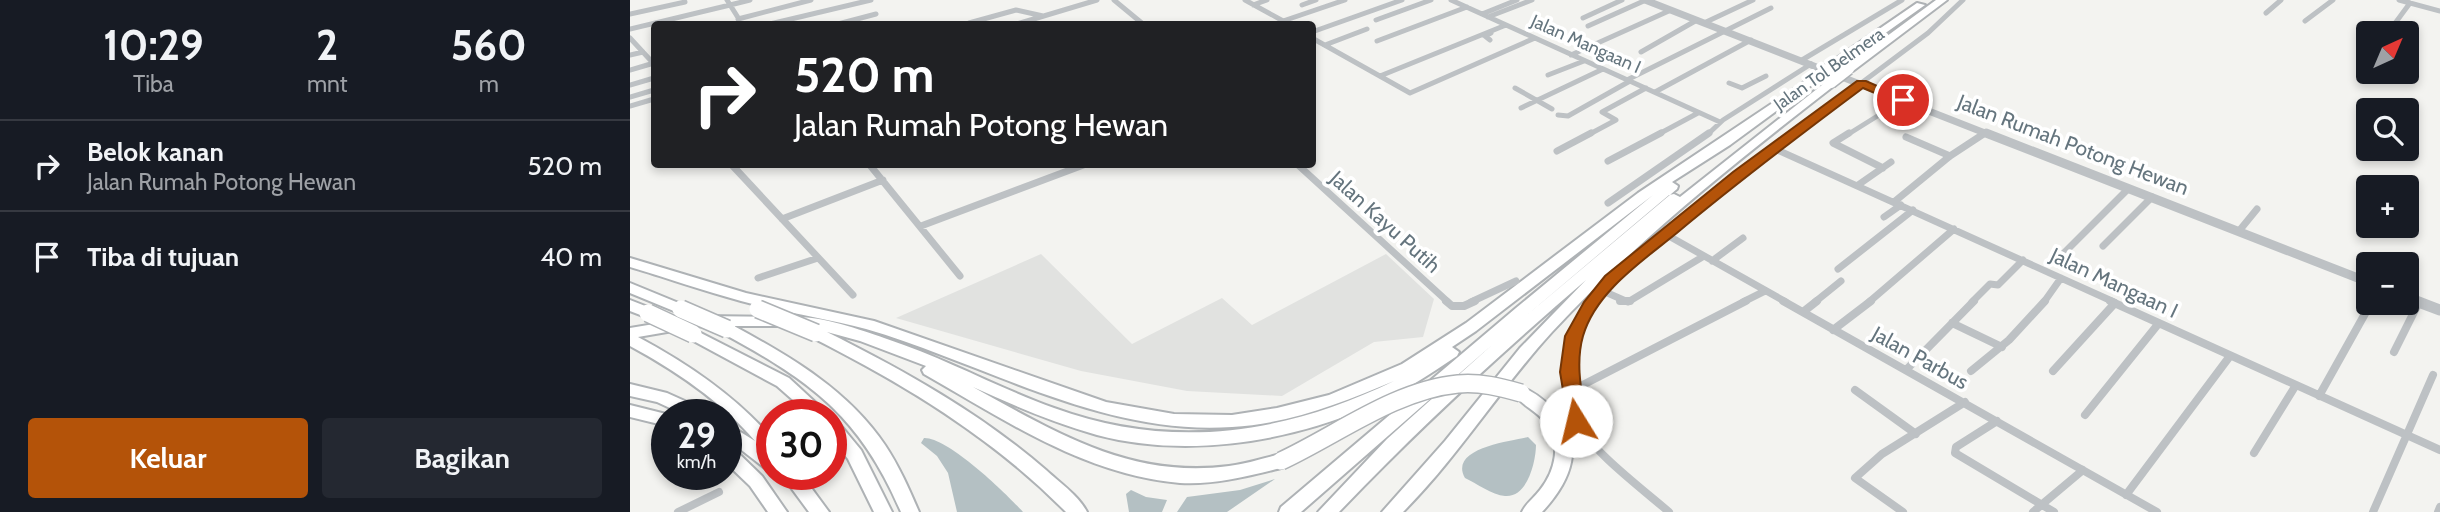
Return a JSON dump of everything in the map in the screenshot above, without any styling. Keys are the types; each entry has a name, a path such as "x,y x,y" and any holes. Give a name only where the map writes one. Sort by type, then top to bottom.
{"highway":[{"name":"Jalan Tol Belmera","path":"1732,138 1927,0"},
{"name":"Jalan Tol Belmera","path":"1744,149 1942,0"},
{"path":"630,262 774,304 860,323 923,343 1052,392 1128,414 1214,422 1277,414 1356,392 1422,360 1471,327 1597,230 1732,138"},
{"path":"1288,512 1531,302 1732,138"},
{"path":"1327,512 1433,406 1627,236 1744,149"},
{"path":"1391,512 1438,464 1523,355 1567,307 1744,149"},
{"path":"630,332 724,320 784,321 889,344 1046,412 1091,427 1172,439 1228,437 1312,421 1366,402 1405,382 1465,341 1597,230"},
{"path":"630,262 758,309 901,355 1088,455 1146,474 1210,476 1255,469 1306,451 1419,392 1450,383 1480,382 1521,393 1544,408 1560,428 1565,454 1563,469 1546,498 1531,512"},
{"path":"630,288 727,329 807,374 854,415 886,457 910,512"},
{"path":"630,305 693,334 783,382 803,399"},
{"path":"822,330 965,416 1079,512"},
{"path":"630,339 683,368 719,394 756,433"},
{"path":"630,390 666,399"},
{"path":"630,411 651,416"},
{"path":"742,441 756,452"},
{"path":"847,445 871,482 883,512"},
{"path":"742,467 756,481 778,512"},
{"path":"799,490 815,506"},
{"path":"802,490 815,506"}],"street":[{"path":"660,21 750,0"},
{"path":"729,3 738,19 811,0"},
{"path":"783,21 871,0"},
{"path":"1027,21 1097,0"},
{"path":"1114,0 1139,21"},
{"path":"1245,0 1282,21"},
{"path":"1253,5 1267,0"},
{"path":"1302,5 1316,0"},
{"path":"1291,21 1345,0"},
{"path":"1316,31 1402,0"},
{"path":"1376,20 1431,0"},
{"name":"Jalan Mangaan I","path":"1451,0 1720,122"},
{"path":"1481,14 1517,0"},
{"path":"1489,17 1532,0"},
{"path":"1583,18 1622,0"},
{"path":"1588,26 1646,0"},
{"name":"Jalan Rumah Potong Hewan","path":"1646,0 2356,277"},
{"path":"1641,52 1700,21 1753,0"},
{"path":"1608,203 1668,164 1718,127 1720,122 1782,83 1806,62 1902,0"},
{"path":"1669,512 1583,432 1576,421 1571,391 1574,336 1602,291 1624,267 1773,148 1928,33 1963,0"},
{"path":"2266,13 2281,0"},
{"path":"2305,21 2333,0"},
{"path":"2399,0 2418,2 2440,10"},
{"path":"630,14 685,2"},
{"path":"2397,21 2410,3"},
{"path":"1377,40 1467,7"},
{"path":"1558,115 1568,116 1629,80 1771,8"},
{"path":"977,21 1022,9 1033,10 1043,16"},
{"path":"1571,55 1671,10"},
{"path":"849,21 876,14"},
{"path":"630,29 651,23"},
{"path":"1490,40 1485,36 1507,26"},
{"path":"1380,76 1507,26"},
{"path":"1325,45 1367,29"},
{"path":"1316,40 1410,93 1535,38"},
{"path":"631,40 651,60"},
{"path":"1656,92 1751,40"},
{"path":"630,55 643,52"},
{"path":"1548,75 1557,74 1584,61"},
{"path":"630,70 651,64"},
{"path":"1521,108 1603,69"},
{"path":"1729,83 1742,89 1763,75 1782,83"},
{"path":"630,85 651,79"},
{"path":"1515,88 1552,109"},
{"path":"1557,151 1616,120 1602,112 1646,88"},
{"path":"630,97 651,91"},
{"path":"630,106 651,100"},
{"path":"1882,168 1833,143 1903,100"},
{"path":"1608,161 1698,113"},
{"path":"1885,217 1950,156 1986,132"},
{"path":"1906,137 1950,156"},
{"name":"Jalan Mangaan I","path":"1773,148 2440,450"},
{"path":"1858,185 1891,162"},
{"path":"735,168 853,295"},
{"path":"872,168 960,276"},
{"path":"920,226 1075,168"},
{"name":"Jalan Kayu Putih","path":"1301,168 1450,305 1464,306 1516,281"},
{"path":"782,219 883,180"},
{"path":"2060,257 2128,188"},
{"path":"2103,246 2152,197"},
{"path":"2239,231 2257,209"},
{"path":"1838,269 1913,210"},
{"path":"1833,330 1890,286 1954,229"},
{"name":"Jalan Parbus","path":"1667,235 2081,473 2157,512"},
{"path":"1602,291 1622,302 1629,302 1744,238"},
{"path":"758,278 818,258"},
{"path":"1906,370 1990,284 1998,285 2023,260"},
{"path":"1971,371 2002,347 2045,305 2062,278"},
{"path":"1802,312 1841,281"},
{"path":"1571,391 1765,291"},
{"path":"2419,302 2440,310"},
{"path":"2053,371 2115,303"},
{"path":"2319,396 2364,315"},
{"path":"2395,352 2413,315"},
{"path":"1952,323 2002,347"},
{"path":"2085,415 2159,323"},
{"path":"2126,495 2230,356"},
{"path":"2373,512 2434,376"},
{"path":"2254,453 2296,385"},
{"path":"1855,390 1916,434"},
{"path":"1903,512 1855,478 1882,454 1962,404"},
{"path":"1995,422 1954,451 2054,512"},
{"path":"2033,512 2081,473"},
{"path":"678,512 719,492"},
{"path":"2438,512 2440,507"}],"shaded area":[{"path":"1041,254 1132,344 1222,298 1252,325 1386,254 1434,299 1423,337 1374,342 1282,396 1187,391 1081,371 896,318"},
{"path":"1528,437 1536,445 1534,460 1529,477 1520,491 1513,495 1500,495 1465,478 1462,468 1465,460 1473,453 1496,444"},
{"path":"924,438 934,440 962,456 1023,512 957,512 948,473 937,456 921,443"},
{"path":"1275,479 1227,512 1177,512 1187,497 1240,490"},
{"path":"1131,490 1146,497 1167,500 1162,512 1129,512 1126,494"}],"route":[{"path":"1576,421 1570,372 1574,336 1590,306 1624,267 1686,220 1738,175 1862,83 1903,100"}]}
